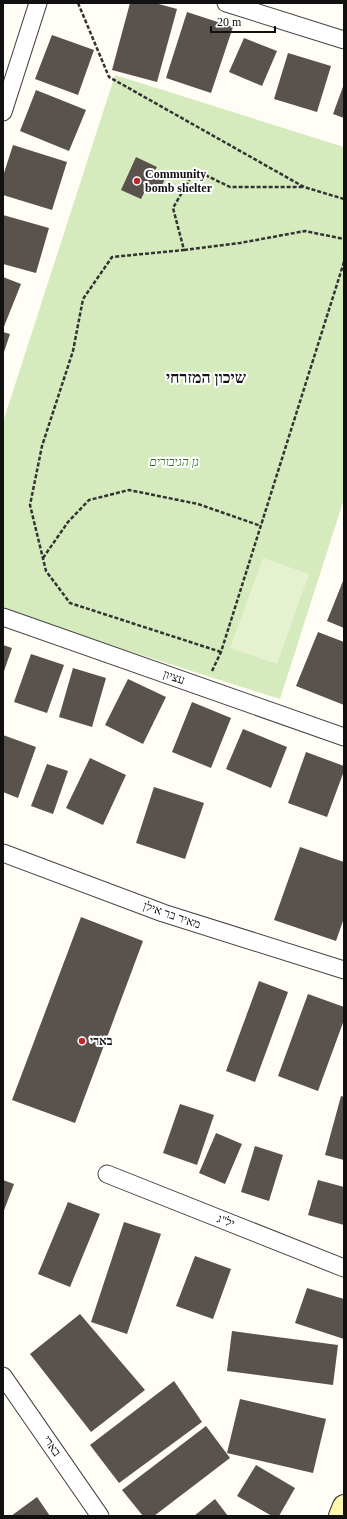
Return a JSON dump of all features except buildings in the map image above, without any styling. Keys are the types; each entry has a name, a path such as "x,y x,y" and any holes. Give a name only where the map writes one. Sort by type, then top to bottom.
{"street":[{"path":"3,112 38,3"},
{"path":"226,3 344,40"},
{"name":"עציון","path":"3,617 344,737"},
{"name":"מאיר בר אילן","path":"3,853 163,913 344,970"},
{"name":"יל\"ג","path":"107,1174 344,1268"},
{"name":"בארי","path":"3,1376 100,1516"},
{"path":"340,1516 344,1506"}],"path":[{"path":"78,3 109,77 304,187 344,200"},
{"path":"184,250 173,208 195,170 230,187 304,187"},
{"path":"221,652 70,603 46,572 30,506 42,446 73,351 83,299 112,257 240,243 304,231 344,239"},
{"path":"205,688 221,652 344,262"},
{"path":"43,558 68,522 89,500 129,490 198,504 261,526"}],"green space":[{"name":"גן הגיבורים","path":"115,75 344,147 344,499 280,699 3,611 3,422"},
{"path":"263,558 309,574 277,664 230,648"}],"place":[{"name":"Community bomb shelter","path":"137,181"},
{"name":"בארי","path":"82,1041"}],"district":[{"name":"שיכון המזרחי","path":"206,377"}]}
